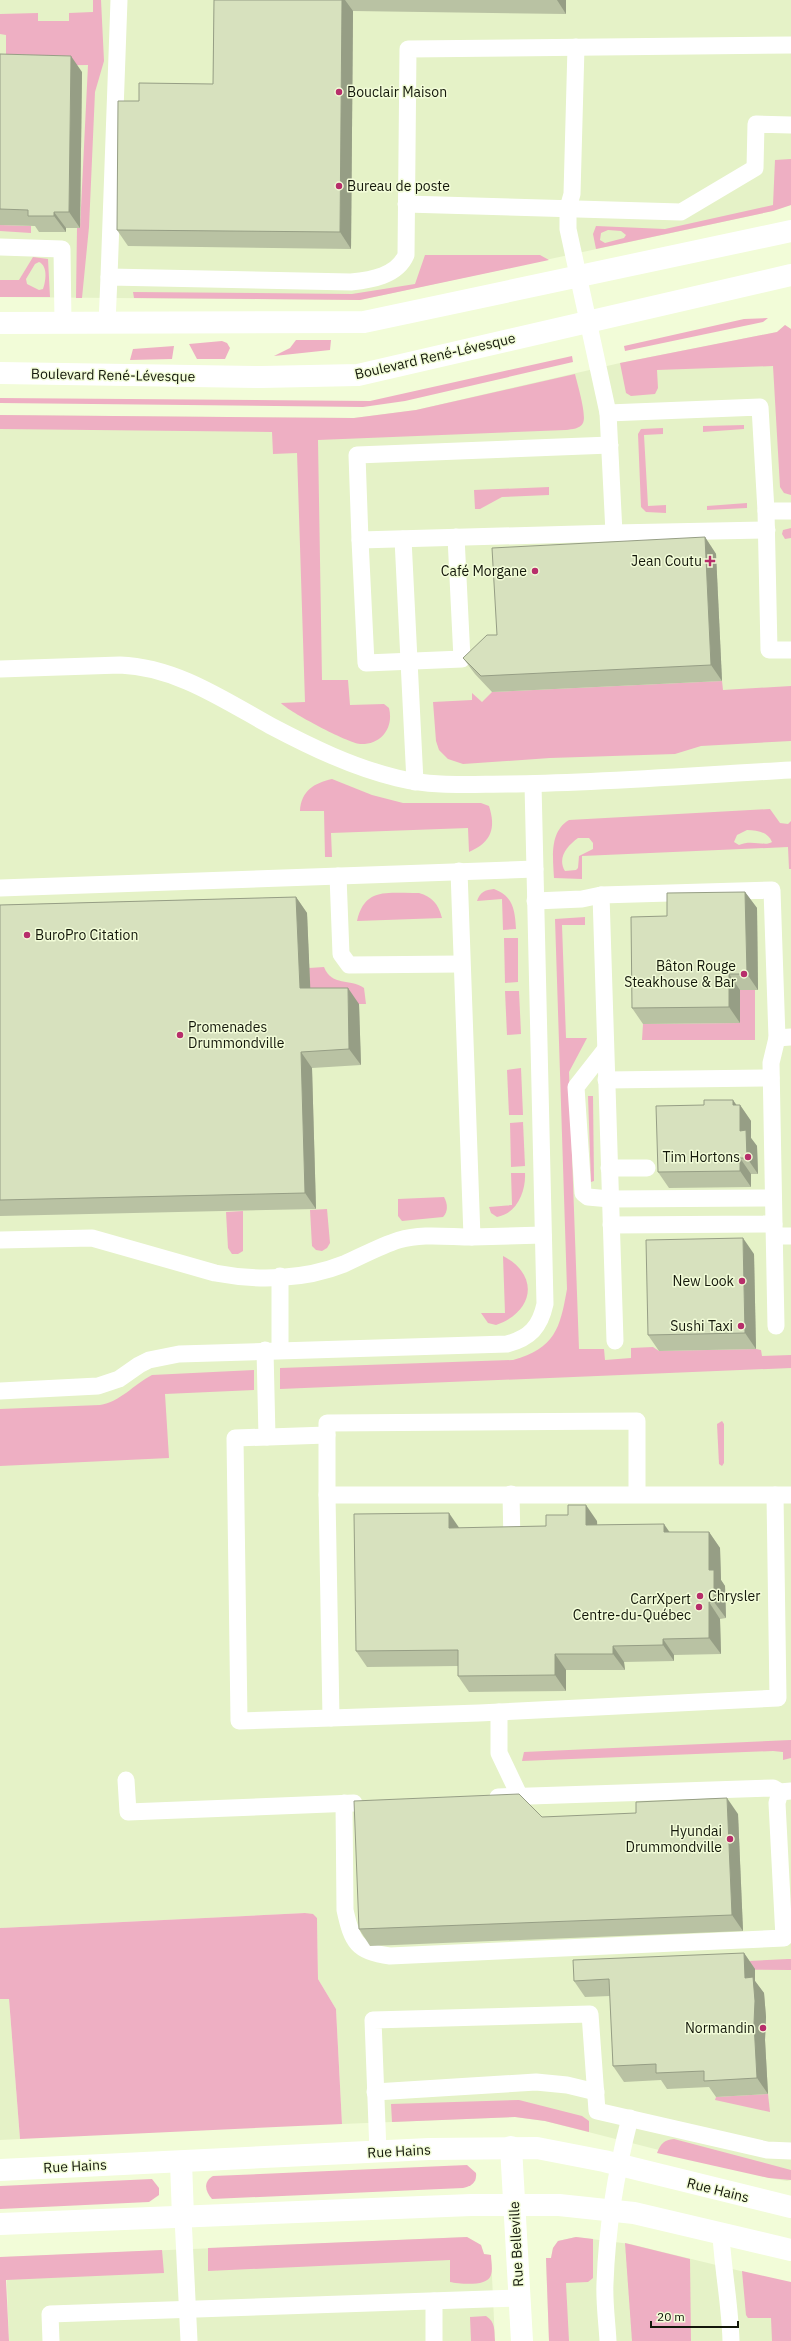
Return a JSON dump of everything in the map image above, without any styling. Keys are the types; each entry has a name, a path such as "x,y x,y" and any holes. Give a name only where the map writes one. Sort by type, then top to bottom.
{"street":[{"path":"0,323 364,322 791,231"},
{"name":"Boulevard René-Lévesque","path":"0,373 261,377 358,375 390,369 435,356 791,275"},
{"name":"Rue Hains","path":"0,2170 511,2147 552,2150 791,2207"},
{"name":"Rue Belleville","path":"511,2147 522,2341"},
{"path":"181,2162 183,2217"},
{"path":"0,2224 514,2204 559,2205 612,2209 791,2250"}],"lane":[{"path":"107,323 119,0"},
{"path":"109,277 351,282 373,279 388,273 403,261 406,256 408,49 576,46 791,45"},
{"path":"576,46 572,194 568,208 568,229 608,413 614,532"},
{"path":"406,204 681,212 755,168 756,124 791,125"},
{"path":"0,247 62,249 63,322"},
{"path":"608,413 760,407 767,530 769,650 791,650"},
{"path":"456,537 462,659 366,662 357,455 610,445"},
{"path":"766,511 791,511"},
{"path":"360,540 614,532 767,530"},
{"path":"403,539 415,782"},
{"path":"0,669 120,665 139,666 159,671 197,686 326,754 374,772 415,782 533,784 791,770"},
{"path":"0,1391 98,1386 109,1383 139,1365 159,1358 179,1354 506,1344 523,1339 538,1326 545,1304 533,784"},
{"path":"0,888 459,871 535,870"},
{"path":"459,871 461,964 472,1237"},
{"path":"338,876 341,954 349,965 461,964"},
{"path":"536,901 585,898 600,895 772,890 784,1038 771,1063 774,1198 780,1232 776,1326"},
{"path":"600,895 615,1341"},
{"path":"605,1050 576,1087 581,1190 588,1197 610,1199 774,1198"},
{"path":"606,1080 771,1078"},
{"path":"609,1168 647,1168"},
{"path":"611,1225 780,1232"},
{"path":"0,1240 92,1238 223,1274 302,1276 323,1271 400,1240 417,1237 543,1235"},
{"path":"267,1437 280,1276"},
{"path":"331,1718 326,1423 637,1421 638,1494"},
{"path":"326,1435 235,1438 239,1722 499,1712 778,1698 783,1495 327,1495"},
{"path":"511,1494 512,1543"},
{"path":"499,1712 499,1753 520,1797"},
{"path":"126,1780 128,1812 367,1802"},
{"path":"344,1803 345,1910 348,1925 353,1937 370,1953 390,1956 784,1938 777,1803 786,1792 773,1788 482,1798"},
{"path":"378,2152 373,2020 590,2014 598,2111 767,2150 791,2151"},
{"path":"375,2092 536,2082 567,2085 596,2092"},
{"path":"608,2341 605,2285 612,2209 619,2165 630,2118"},
{"path":"183,2217 190,2341"},
{"path":"721,2234 723,2263 730,2306 731,2341"},
{"path":"51,2341 50,2314 188,2308 519,2298"},
{"path":"434,2301 434,2341"}],"shaded area":[{"path":"0,0 791,0 791,205 773,211 360,300 0,297"},
{"path":"93,0 101,0 104,61 95,92 89,227 82,298 76,298 77,228 80,228 88,65 6,66 6,35 0,34 0,14 38,13 38,21 69,21 69,13 93,12"},
{"path":"791,159 791,205 773,211 596,249 593,234 596,226 665,229 773,205 775,160","holes":["608,230 621,231 626,235 624,238 605,243 600,240 601,233"]},
{"path":"0,225 31,226 31,233 0,231"},
{"path":"425,255 540,255 549,260 360,300 134,298 133,292 352,294 415,284"},
{"path":"33,257 48,259 50,297 0,297 0,280 19,280","holes":["39,262 45,270 45,282 43,289 39,290 27,284 26,279 35,264"]},
{"path":"768,318 763,322 625,351 624,346 744,319"},
{"path":"785,325 791,329 791,2180 787,2181 769,2178 545,2121 515,2117 342,2124 336,2009 318,1979 317,1918 305,1913 0,1928 0,415 354,418 416,410 620,363 777,332"},
{"path":"785,325 791,329 791,495 784,493 780,487 773,366 657,370 658,388 655,394 631,396 626,393 620,363 777,332"},
{"path":"296,340 331,340 330,350 274,356 290,348"},
{"path":"222,341 227,343 230,348 225,359 197,359 189,344"},
{"path":"174,346 172,359 130,360 133,349"},
{"path":"572,356 573,362 405,401 363,407 0,403 0,398 370,401"},
{"path":"575,374 584,413 582,425 576,428 566,430 318,440 322,680 348,680 350,705 384,704 389,708 390,722 388,728 380,738 367,744 353,742 332,733 306,720 281,703 305,702 297,453 273,454 272,432 0,429 0,415 354,418 416,410"},
{"path":"744,425 744,429 703,432 703,426"},
{"path":"663,428 663,434 644,435 648,506 666,505 666,513 646,512 641,507 638,434 641,429"},
{"path":"549,487 549,495 502,497 480,509 475,509 474,490"},
{"path":"747,503 747,508 707,510 707,506"},
{"path":"791,528 791,538 785,539 782,534 783,530"},
{"path":"722,681 723,690 791,686 791,741 701,746 675,754 550,758 463,764 448,759 439,750 436,741 433,702 472,700 472,693 482,702 492,692"},
{"path":"332,779 372,795 403,803 481,803 489,806 492,828 483,844 469,852 468,828 331,833 332,857 325,857 324,811 300,811 303,798 310,789 320,783"},
{"path":"770,809 780,823 788,824 791,821 791,869 789,869 788,847 582,856 582,879 554,878 553,854 555,838 558,831 569,820","holes":["747,830 762,832 768,836 772,842 766,844 744,843 739,845 734,842 737,835","578,838 589,838 593,843 593,849 579,856 578,868 576,870 565,871 562,861 564,853"]},
{"path":"494,889 505,896 512,904 516,929 503,930 502,899 477,901 483,892"},
{"path":"388,893 419,893 428,896 434,901 439,908 442,918 357,921 366,902 372,897"},
{"path":"585,917 585,925 562,925 566,1038 587,1038 569,1072 579,1349 604,1349 605,1360 631,1358 631,1348 653,1347 659,1351 756,1349 761,1350 762,1356 791,1355 791,1368 280,1389 280,1368 513,1360 538,1349 547,1343 553,1335 562,1315 567,1289 555,919"},
{"path":"504,938 518,938 518,982 505,983"},
{"path":"324,967 327,973 336,980 353,983 364,988 366,1004 311,1004 309,968"},
{"path":"740,990 755,990 755,1040 642,1040 643,1024 740,1023"},
{"path":"505,991 519,991 521,1034 507,1035"},
{"path":"521,1068 523,1115 509,1115 507,1070"},
{"path":"588,1096 593,1096 594,1181 591,1182"},
{"path":"523,1122 525,1166 511,1167 510,1123"},
{"path":"511,1173 525,1173 522,1194 515,1207 504,1215 497,1217 491,1213 489,1207 512,1205"},
{"path":"444,1197 447,1208 443,1217 402,1221 398,1216 398,1199"},
{"path":"327,1209 330,1243 327,1248 322,1251 316,1250 312,1246 310,1210"},
{"path":"243,1211 243,1251 238,1254 232,1254 228,1248 226,1212"},
{"path":"503,1256 515,1264 523,1273 527,1283 528,1293 525,1302 518,1311 509,1319 496,1325 488,1323 481,1313 505,1313"},
{"path":"254,1370 254,1390 165,1394 169,1458 0,1466 0,1409 100,1405 120,1397 152,1375"},
{"path":"722,1421 724,1424 724,1463 722,1466 719,1464 717,1424"},
{"path":"791,1740 791,1758 783,1760 783,1752 773,1751 522,1761 524,1752"},
{"path":"305,1913 313,1914 317,1918 318,1979 336,2009 342,2124 20,2139 9,1999 0,1999 0,1928"},
{"path":"788,1959 791,1959 791,1970 584,1969"},
{"path":"0,1999 9,1999 20,2139 0,2140"},
{"path":"768,2094 770,2112 715,2100 716,2097"},
{"path":"519,2100 582,2116 589,2121 589,2132 545,2121 515,2117 392,2122 391,2104"},
{"path":"674,2139 791,2170 791,2180 769,2178 657,2153 663,2143"},
{"path":"467,2165 476,2173 476,2179 471,2185 463,2188 212,2199 206,2187 206,2184 213,2176"},
{"path":"152,2179 159,2188 159,2195 149,2202 0,2209 0,2186"},
{"path":"467,2237 481,2245 484,2254 491,2255 495,2341 9,2341 6,2257"},
{"path":"467,2237 481,2245 484,2254 491,2255 492,2273 489,2279 479,2283 473,2284 450,2282 450,2260 208,2271 208,2248"},
{"path":"576,2237 630,2244 757,2275 772,2318 772,2341 549,2341 546,2258 551,2258 553,2248 558,2241"},
{"path":"576,2237 593,2239 593,2278 588,2282 566,2283 569,2341 549,2341 546,2258 551,2258 553,2248 558,2241"},
{"path":"625,2243 690,2259 691,2341 632,2341"},
{"path":"162,2250 164,2273 6,2280 9,2341 0,2341 0,2257"},
{"path":"742,2271 791,2282 791,2341 772,2341 771,2318 748,2318 746,2315"},
{"path":"486,2316 493,2324 495,2341 471,2341 470,2317"}],"building":[{"path":"214,0 342,0 340,232 117,230 118,101 139,101 139,83 213,84"},
{"path":"0,54 71,56 69,212 54,212 54,216 28,216 28,210 0,209"},
{"path":"705,537 711,665 481,676 463,658 487,635 497,635 492,548"},
{"path":"745,892 747,974 729,974 729,1007 632,1008 631,917 667,916 667,893"},
{"name":"Promenades Drummondville","path":"296,897 300,988 348,988 349,1049 301,1052 305,1193 0,1200 0,905"},
{"path":"704,1100 733,1100 733,1105 740,1105 740,1131 746,1130 747,1158 740,1158 740,1171 658,1172 656,1106 704,1105"},
{"path":"743,1238 745,1333 648,1335 646,1240"},
{"path":"568,1505 586,1505 586,1525 664,1524 664,1532 709,1532 709,1570 714,1570 714,1602 709,1602 709,1638 663,1639 663,1645 613,1646 613,1654 555,1654 555,1675 458,1676 458,1650 356,1651 354,1514 449,1513 449,1528 546,1526 546,1515 568,1515"},
{"path":"519,1794 542,1817 636,1813 636,1802 727,1798 732,1915 359,1929 354,1801"},
{"path":"744,1953 745,1978 753,1977 757,2078 704,2081 704,2071 656,2073 656,2064 613,2066 609,1979 574,1981 573,1960"}],"place":[{"name":"Bouclair Maison","path":"339,92"},
{"name":"Bureau de poste","path":"339,186"},
{"name":"Jean Coutu","path":"710,561"},
{"name":"Café Morgane","path":"535,571"},
{"name":"BuroPro Citation","path":"27,935"},
{"name":"Bâton Rouge Steakhouse & Bar","path":"744,974"},
{"name":"Promenades Drummondville","path":"180,1035"},
{"name":"Tim Hortons","path":"748,1157"},
{"name":"New Look","path":"742,1281"},
{"name":"Sushi Taxi","path":"741,1326"},
{"name":"Chrysler","path":"700,1596"},
{"name":"CarrXpert Centre-du-Québec","path":"699,1607"},
{"name":"Hyundai Drummondville","path":"730,1839"},
{"name":"Normandin","path":"763,2028"}]}
